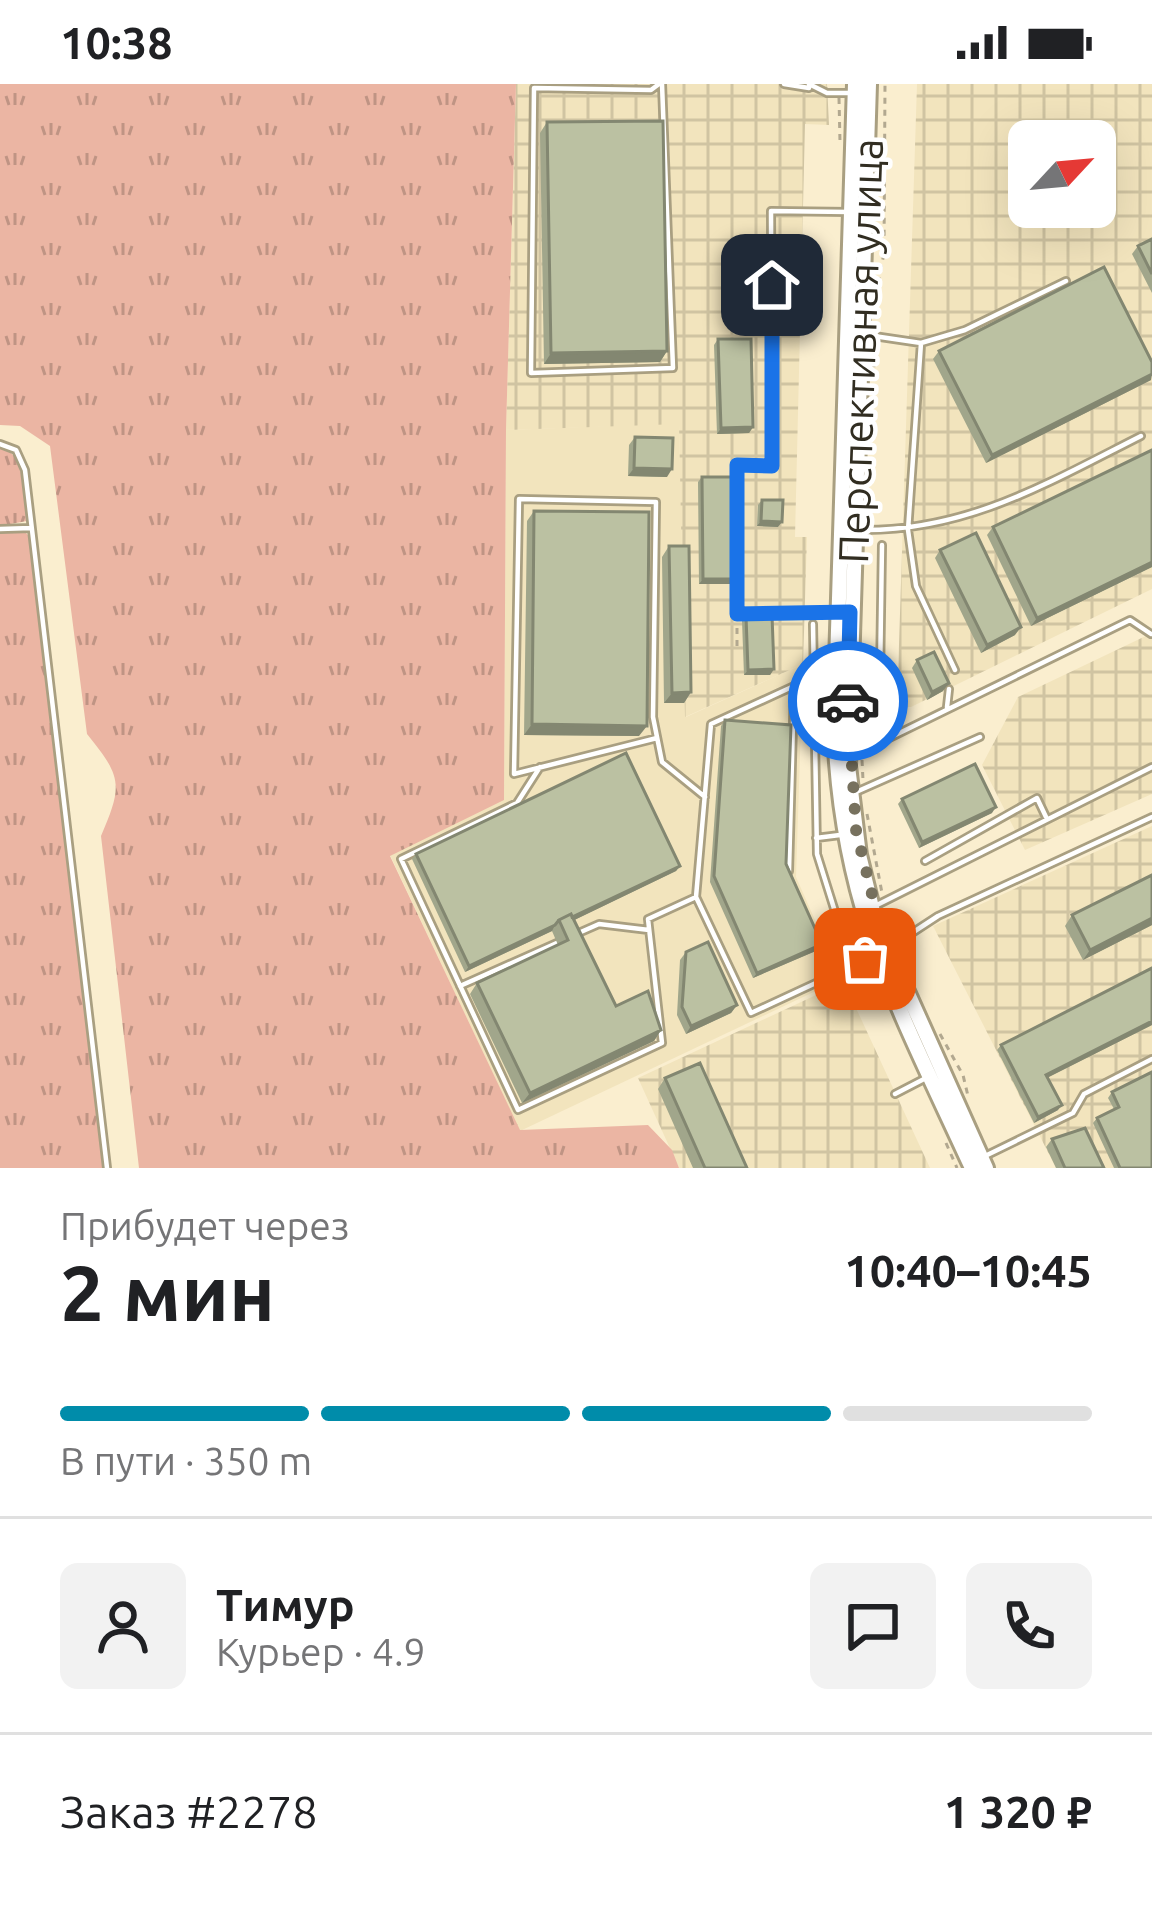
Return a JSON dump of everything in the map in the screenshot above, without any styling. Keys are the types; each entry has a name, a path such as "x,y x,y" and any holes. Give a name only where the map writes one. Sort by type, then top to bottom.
{"main road":[{"name":"Перспективная улица","path":"848,529 868,335 860,87"},
{"name":"Перспективная улица","path":"860,87 842,689 851,793 880,952 977,1164"},
{"name":"Перспективная улица","path":"851,793 844,834 872,907"}],"lane":[{"path":"661,84 673,368 530,373 534,88 651,90 661,84"},
{"path":"784,84 860,87"},
{"path":"844,612 737,614 737,465 772,466 771,212 854,213"},
{"path":"868,335 921,343 965,330 1066,281"},
{"path":"921,343 908,530 916,586 955,670"},
{"path":"848,529 908,530 998,509 1141,436"},
{"path":"0,444 16,450 23,462 107,1168"},
{"path":"658,738 514,774 519,499 656,502 658,738 662,762 705,797"},
{"path":"0,529 32,528"},
{"path":"879,743 882,545"},
{"path":"813,761 848,756 879,743 1130,620 1150,634"},
{"path":"813,624 816,838 852,966"},
{"path":"842,689 794,686 711,724 696,897 751,1012 880,952 938,916 1152,817"},
{"path":"794,686 788,868 797,890"},
{"path":"946,710 949,688"},
{"path":"851,793 980,736"},
{"path":"540,767 517,803 400,860 518,1110 662,1042 648,919 696,897"},
{"path":"872,907 1152,767"},
{"path":"925,861 1037,798 1046,818"},
{"path":"816,838 844,834"},
{"path":"460,986 599,924 649,930"},
{"path":"816,933 834,975"},
{"path":"977,1164 1073,1113 1084,1094 1152,1059"},
{"path":"895,1094 934,1074"}],"path":[{"path":"872,422 868,335 884,253 885,84"},
{"path":"737,614 737,646"},
{"path":"848,756 872,907"},
{"path":"939,1031 963,1075 970,1104"}],"shaded area":[{"path":"516,84 827,84 829,125 805,124 795,537 807,537 803,664 685,717 679,424 506,430"},
{"path":"917,84 1152,84 1152,589 911,707 897,707"},
{"path":"679,423 686,717 803,664 796,877 841,979 520,1131 390,855 504,799 506,430"},
{"path":"1152,633 1152,794 1025,850 982,765 1018,697"},
{"path":"1152,826 1152,1168 1056,1168 933,926"},
{"path":"844,982 930,1168 679,1168 638,1078"}],"green space":[{"path":"0,84 516,84 506,430 504,800 390,856 520,1130 648,1125 672,1150 679,1168 139,1168 101,836 113,805 115,782 107,761 87,734 50,446 20,426 0,425"},
{"path":"0,446 21,468 27,521 0,526"},
{"path":"0,532 25,532 31,538 105,1168 0,1168"}],"building":[{"path":"663,121 667,351 551,353 547,122"},
{"path":"1152,239 1152,274 1138,246"},
{"path":"1104,267 1152,362 1152,374 992,455 939,351"},
{"path":"718,339 751,339 753,427 721,428"},
{"path":"635,437 673,438 672,469 634,468"},
{"path":"1152,450 1152,562 1037,618 993,527"},
{"path":"702,477 735,477 736,579 703,579"},
{"path":"762,500 783,500 782,522 761,521"},
{"path":"534,511 649,512 647,726 532,724"},
{"path":"976,533 1021,627 987,645 940,550"},
{"path":"669,546 689,546 691,692 672,693"},
{"path":"772,615 774,669 748,670 746,616"},
{"path":"934,652 949,683 932,692 917,660"},
{"path":"725,720 791,725 786,864 822,944 757,973 714,876"},
{"path":"626,753 680,866 469,966 416,854"},
{"path":"975,764 996,807 922,842 902,799"},
{"path":"1152,875 1152,918 1090,950 1072,915"},
{"path":"571,914 616,1006 648,991 661,1030 530,1093 477,983 568,940 559,920"},
{"path":"708,942 737,1005 691,1026 682,1007 686,952"},
{"path":"1152,968 1152,1021 1046,1075 1062,1105 1038,1117 1001,1045"},
{"path":"700,1063 747,1168 705,1168 665,1078"},
{"path":"1152,1072 1152,1168 1120,1168 1097,1118 1119,1107 1112,1092"},
{"path":"1085,1128 1104,1168 1065,1168 1052,1139"}],"way so far":[{"path":"848,701 848,766 856,830 867,891 886,950 865,959"}],"route":[{"path":"772,285 772,466 737,465 737,614 850,612 848,701"}]}
